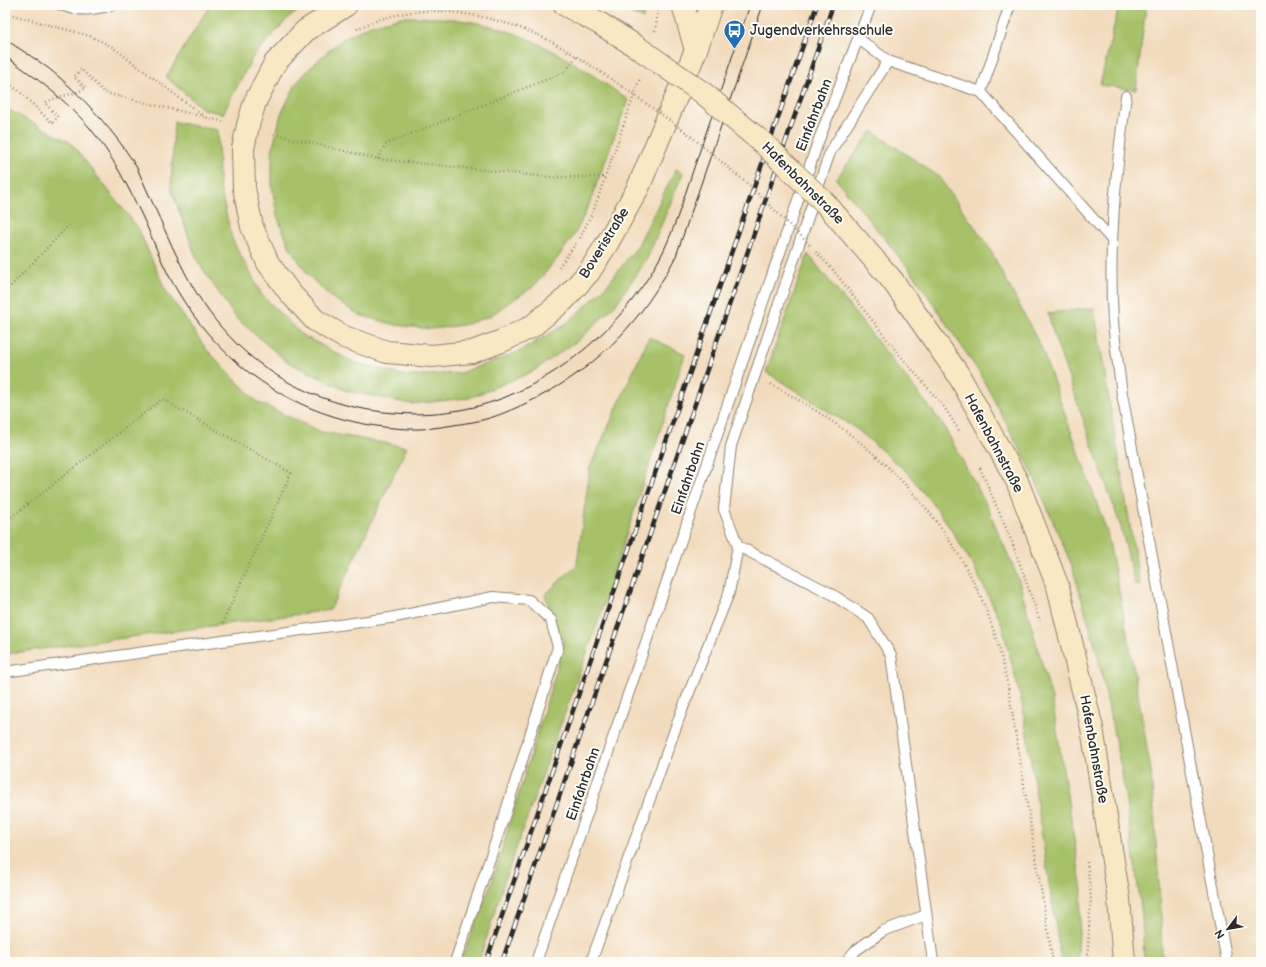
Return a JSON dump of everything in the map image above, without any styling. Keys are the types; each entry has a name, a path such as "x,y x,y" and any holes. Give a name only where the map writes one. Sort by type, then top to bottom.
{"main road":[{"name":"Boveristraße","path":"346,5 305,31 275,63 255,102 243,149 244,188 252,227 268,263 290,293 315,320 344,337 387,352 432,356 472,352 502,341 531,327 564,300 588,272 608,242 638,188 696,50 711,5"},
{"path":"565,5 599,23 646,41"},
{"path":"683,5 696,50"},
{"name":"Hafenbahnstraße","path":"646,41 703,93 757,138 826,203 892,280 958,374 1017,481 1058,587 1092,728 1119,899 1124,962"}],"lane":[{"path":"61,5 68,8 94,10 112,5"},
{"name":"Einfahrbahn","path":"536,962 816,149 871,5"},
{"path":"981,92 1010,5"},
{"path":"859,39 888,61 981,92 1112,240"},
{"path":"591,962 682,710 729,593 738,546 724,509 731,446 830,152 888,61"},
{"path":"1126,96 1119,149 1112,240 1113,321 1122,394 1227,962"},
{"path":"738,546 830,593 868,618 891,655 933,962"},
{"path":"5,672 390,618 493,597 529,600 551,620 558,647 505,814 455,962"},
{"path":"846,962 855,951 883,931 926,915"}],"path":[{"path":"646,41 659,5"},
{"path":"356,29 369,23 400,14 436,11 471,15 508,23 540,36 577,56 687,133 749,185 833,270 897,352 944,407 962,434"},
{"path":"5,13 90,36 111,46 204,116"},
{"path":"378,159 386,144 565,72 577,56"},
{"path":"5,81 20,92 52,124 58,116 45,103 77,93 86,88 74,77 81,69 105,93 226,122"},
{"path":"556,270 579,240 594,209 641,73"},
{"path":"264,131 378,159 550,177 604,177"},
{"path":"5,292 69,225"},
{"path":"770,383 832,422 861,443 891,469 940,525 964,564 983,604 998,644 1008,687 1053,962"},
{"path":"5,522 162,399 291,473 220,627 222,641"},
{"path":"977,461 1012,542 1041,626"},
{"path":"1086,858 1091,896 1087,962"}],"green space":[{"path":"210,5 308,5 289,17 252,58 223,114 203,109 166,77"},
{"path":"615,5 644,5 643,19"},
{"path":"1119,5 1146,5 1136,90 1100,85"},
{"path":"401,17 463,20 503,29 522,36 559,54 628,100 588,207 575,234 556,260 533,287 490,316 464,325 431,329 396,325 359,315 331,297 309,276 290,248 277,216 272,186 272,151 281,114 297,82 319,59 344,38 371,25"},
{"path":"5,108 71,143 138,228 165,289 206,349 257,402 322,432 407,447 330,610 5,654"},
{"path":"174,122 218,130 219,183 232,239 262,295 302,335 355,363 407,376 460,373 519,352 567,323 603,290 637,247 676,169 683,173 647,259 616,304 580,339 532,372 469,398 411,404 347,391 286,361 236,318 198,262 171,189"},
{"path":"872,131 938,176 987,244 1041,347 1107,532 1129,642 1151,771 1161,914 1162,962 1144,962 1142,915 1122,773 1097,652 1072,566 1033,474 979,372 913,274 836,179"},
{"path":"808,254 942,423 986,504 1018,578 1052,699 1082,890 1077,962 1061,962 1022,703 1001,622 974,567 945,520 908,473 858,430 766,372"},
{"path":"1094,308 1140,586 1135,585 1121,527 1055,339 1048,313"},
{"path":"649,337 685,354 599,619 504,882 479,962 460,962 493,879 564,645 545,595 577,564 590,467"}],"tram line":[{"path":"5,39 43,64 60,78 85,101 109,128 137,168 180,264 199,297 221,327 238,345 257,362 277,376 299,388 321,397 345,405 369,410 423,414 466,409 508,396 532,385 555,371 598,338 634,297 650,275 673,230 750,5"},
{"path":"5,56 60,98 89,127 113,160 127,185 166,270 189,309 212,339 239,364 268,386 300,403 334,416 371,425 425,429 490,418 537,398 581,371 618,338 634,320 663,279 676,256 763,5"}],"railway":[{"path":"486,962 817,5"},
{"path":"502,962 833,5"}],"place":[{"name":"Jugendverkehrsschule","path":"735,50"}]}
